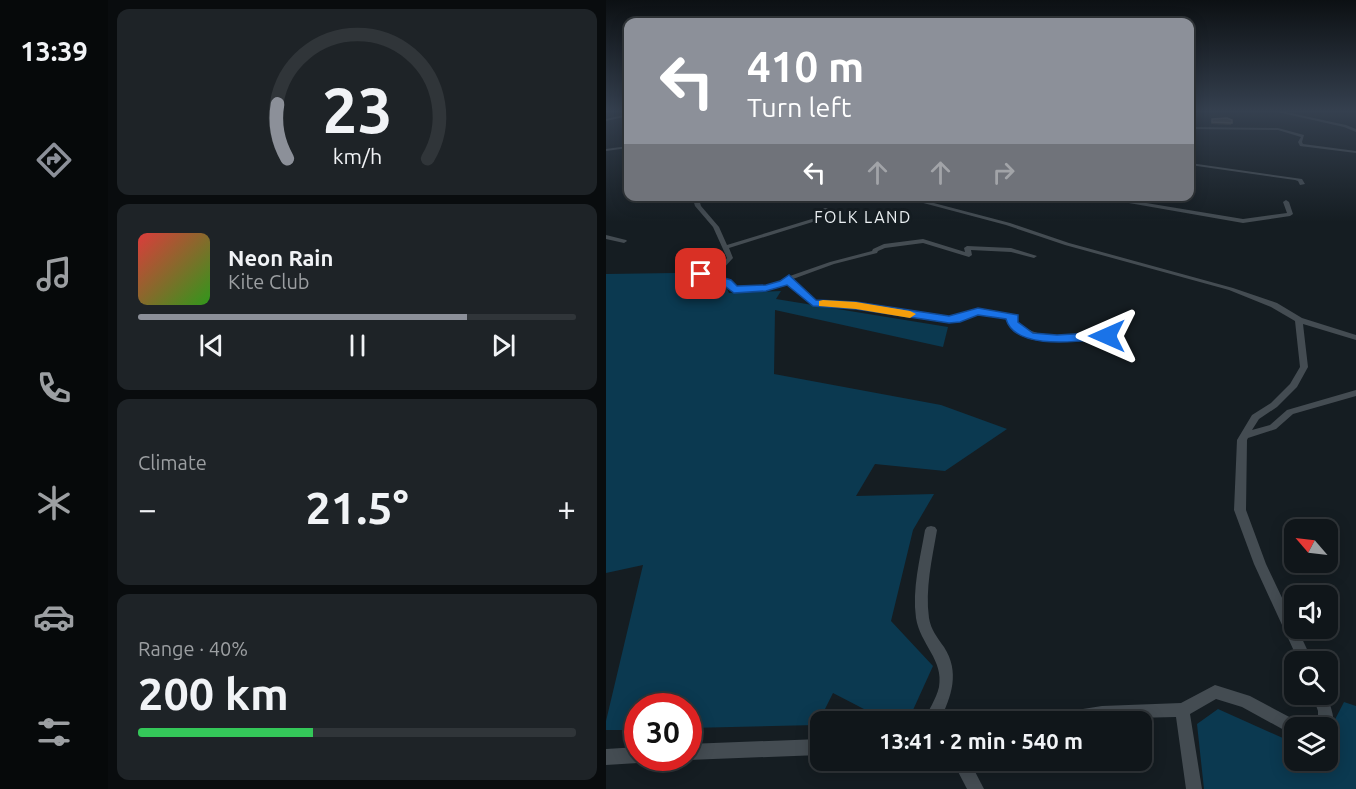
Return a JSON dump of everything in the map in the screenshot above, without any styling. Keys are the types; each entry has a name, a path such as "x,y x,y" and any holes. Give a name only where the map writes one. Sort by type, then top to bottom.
{"street":[{"path":"1324,148 1356,152"},
{"path":"606,150 624,149"},
{"path":"1194,165 1295,178 1302,184"},
{"path":"696,201 698,206 716,227 730,258 719,270 702,275 727,282 734,290 766,288 832,263 904,242 923,241 969,255 967,248 1011,250 1034,256"},
{"path":"918,201 1008,224 1066,244 1231,289 1274,305 1299,320 1356,338"},
{"path":"1123,201 1243,220 1290,214 1286,202"},
{"path":"726,247 832,215 825,209"},
{"path":"1240,229 1243,220"},
{"path":"606,237 624,241"},
{"path":"789,278 794,287 813,303 856,305 949,319 986,312 1014,318 1012,323 1030,336 1057,338 1107,336"},
{"path":"1299,320 1304,367 1294,385 1274,405 1255,417 1242,441 1240,510 1260,564 1301,651"},
{"path":"1247,435 1273,427 1290,412 1356,393"},
{"path":"931,530 921,604 929,639 940,654 947,671 948,685 936,711"},
{"path":"1146,711 1182,710 1215,693 1245,701 1284,723"},
{"path":"1182,710 1194,789"},
{"path":"702,751 810,747"},
{"path":"606,757 624,756"},
{"path":"966,771 976,789"}],"shaded area":[{"path":"675,273 725,284 729,293 781,291 776,299 948,327 943,347 775,310 774,374 941,405 1007,429 945,471 875,464 856,496 934,494 913,530 891,621 933,666 913,711 868,711 833,693 824,711 810,711 810,725 702,728 702,693 624,693 624,730 606,730 606,721 643,565 606,573 606,274"},
{"path":"1344,702 1356,706 1356,789 1204,789 1197,724 1218,709 1284,739 1284,771 1338,771 1336,717"}],"slow traffic":[{"path":"823,304 856,305 910,314"}],"district":[{"name":"FOLK LAND","path":"863,217"}],"route":[{"path":"701,274 713,280 727,282 734,290 766,288 783,283 789,278 802,296 813,303 856,305 897,313 949,319 986,312 1014,318 1012,323 1030,336 1057,338 1107,336"}]}
